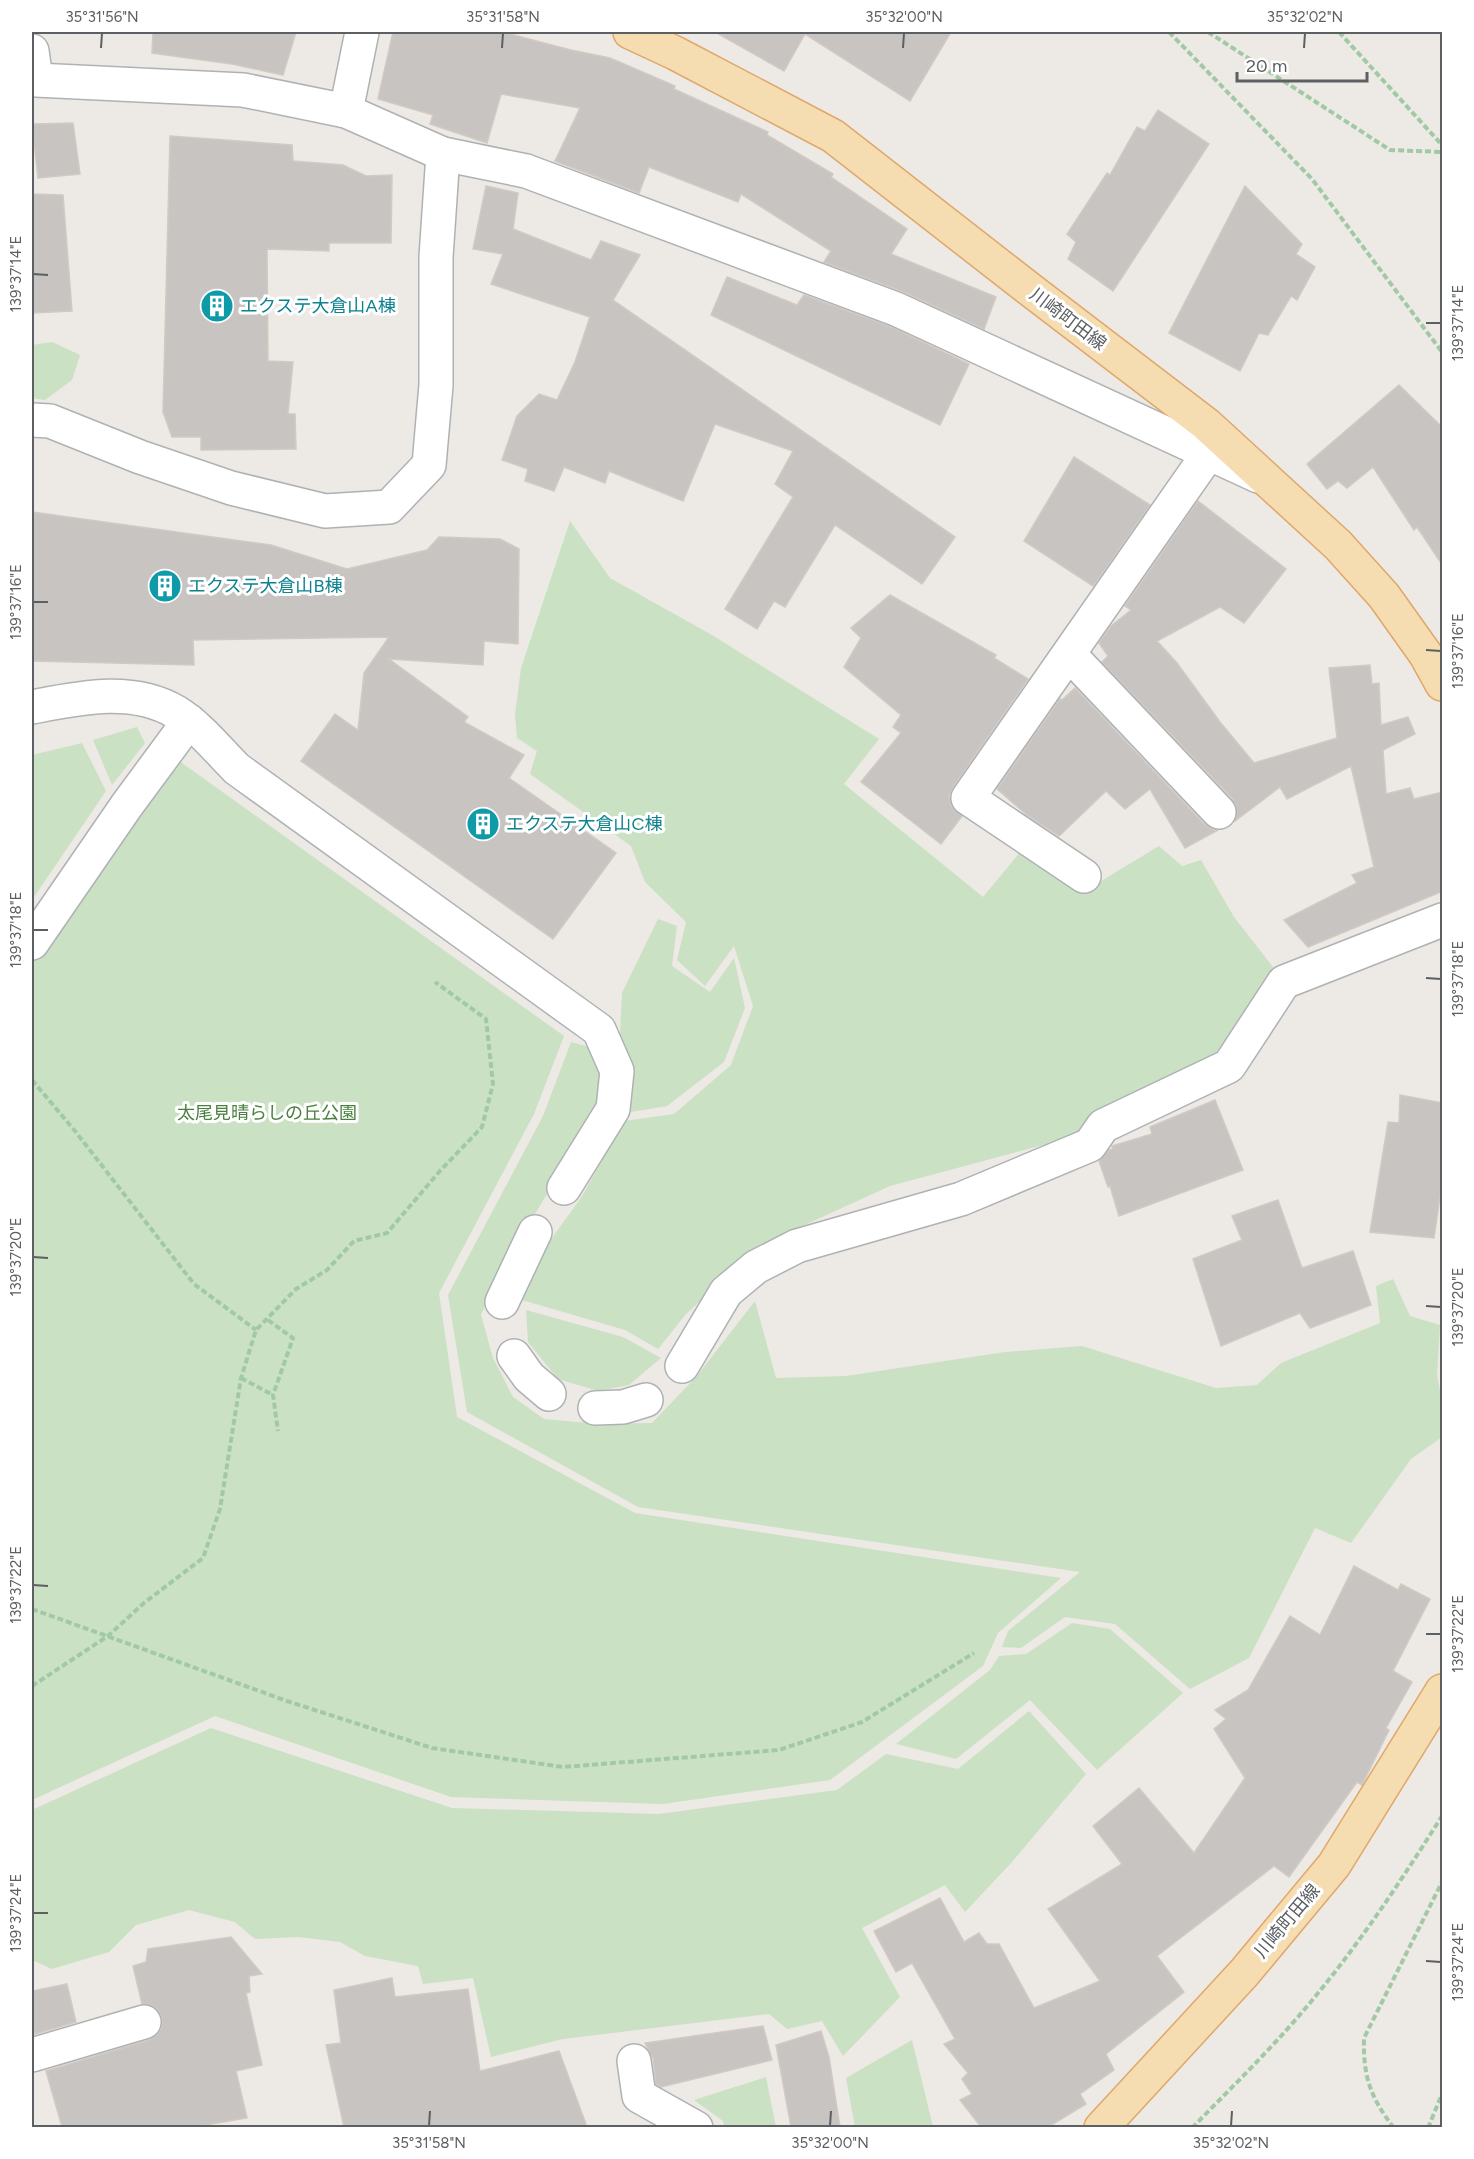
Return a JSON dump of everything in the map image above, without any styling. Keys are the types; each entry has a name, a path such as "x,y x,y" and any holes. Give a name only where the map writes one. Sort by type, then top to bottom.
{"main road":[{"name":"川崎町田線","path":"630,32 675,52 833,136 1215,445 1270,482 1338,545 1384,596 1426,654 1443,684"},
{"name":"川崎町田線","path":"1101,2127 1244,1973 1334,1865 1443,1691"}],"street":[{"path":"346,111 362,32"},
{"path":"33,70 243,90 346,111 443,154 526,171 896,309 1215,445 968,798 1084,876"},
{"path":"32,420 50,421 140,457 231,488 304,506 325,511 389,507 429,465 436,385 436,257 443,154"},
{"path":"1069,654 1219,813"},
{"path":"32,707 88,696 135,697 174,711 189,721 237,769 598,1030 617,1071 613,1109 564,1188"},
{"path":"32,943 127,805 189,721"},
{"path":"682,1366 726,1292 756,1267 797,1246 962,1199 1090,1145 1103,1126 1229,1066 1284,982 1443,920"},
{"path":"502,1302 535,1232"},
{"path":"514,1356 529,1377 549,1394"},
{"path":"596,1408 623,1407 646,1400"},
{"path":"32,2055 144,2022"},
{"path":"634,2061 639,2096 696,2127"}],"path":[{"path":"1169,32 1312,178 1443,352"},
{"path":"1208,32 1390,150 1443,152"},
{"path":"1339,32 1443,145"},
{"path":"32,1686 108,1636 144,1603 203,1558 220,1509 241,1378 256,1330 296,1289 327,1270 354,1241 387,1233 439,1172 482,1127 494,1084 486,1019 435,982"},
{"path":"32,1080 75,1131 194,1284 256,1330"},
{"path":"268,1320 293,1338 273,1395 278,1431"},
{"path":"241,1378 273,1395"},
{"path":"32,1609 287,1701 432,1748 563,1767 779,1750 862,1722 975,1653"},
{"path":"1192,2127 1291,2024 1324,1984 1391,1896 1443,1816"},
{"path":"1394,2127 1370,2090 1364,2065 1364,2038 1443,1882"},
{"path":"1428,2127 1443,2094"}],"green space":[{"path":"52,342 80,355 72,380 45,400 32,398 32,345"},
{"path":"570,521 610,578 712,635 879,739 844,784 983,897 1021,851 1083,892 1159,846 1182,866 1201,860 1234,917 1276,971 1215,1054 1091,1114 1073,1137 890,1186 763,1244 686,1314 658,1349 625,1330 522,1300 533,1264 581,1198 624,1121 674,1114 731,1065 753,1006 734,946 705,986 677,960 686,922 645,882 631,846 530,774 537,751 517,738 515,715 521,668"},
{"path":"137,727 145,743 112,785 93,740"},
{"path":"82,743 106,791 32,900 32,755"},
{"name":"太尾見晴らしの丘公園","path":"154,743 564,1036 534,1114 439,1293 457,1417 635,1513 1061,1578 998,1633 983,1666 830,1780 663,1804 451,1797 215,1716 32,1800 32,919"},
{"path":"658,919 677,926 672,966 710,992 734,958 745,1008 724,1062 667,1106 631,1112 630,1072 620,1035 622,993"},
{"path":"571,1042 597,1049 607,1075 599,1108 501,1270 481,1315 493,1358 513,1397 544,1419 600,1424 652,1423 696,1377 755,1301 776,1378 846,1376 1005,1352 1082,1346 1216,1388 1257,1385 1281,1363 1380,1323 1376,1286 1393,1279 1410,1316 1440,1325 1437,1375 1442,1402 1442,1437 1411,1459 1351,1543 1315,1528 1249,1658 1190,1689 1115,1624 1065,1617 1021,1648 1002,1647 1008,1631 1080,1572 638,1507 467,1412 448,1295 543,1116"},
{"path":"526,1310 623,1337 661,1358 629,1385 598,1391 558,1379 528,1342"},
{"path":"1072,1623 1110,1629 1183,1693 1097,1770 1030,1700 956,1759 896,1744 990,1670 999,1656 1026,1654"},
{"path":"1029,1711 1086,1774 1012,1862 965,1912 945,1885 862,1928 900,1997 843,2056 822,2021 787,2029 769,2014 563,2039 491,2057 473,1978 423,1984 418,1966 365,1956 340,1942 298,1937 255,1939 235,1922 189,1910 136,1925 109,1952 52,1969 32,1960 32,1810 211,1728 452,1808 659,1814 837,1790 886,1754 958,1769"},
{"path":"912,2040 933,2127 855,2127 846,2078"},
{"path":"766,2077 776,2127 724,2127 723,2121 694,2100"}],"building":[{"path":"153,32 296,32 283,75 232,64 152,53"},
{"path":"393,32 502,32 610,58 675,86 674,89 768,132 767,135 833,174 831,177 907,229 891,254 996,297 984,329 904,292 824,262 831,251 741,194 738,202 649,167 639,193 555,161 580,108 501,94 487,143 430,124 433,115 378,99"},
{"path":"715,32 951,32 910,101 805,34 784,71"},
{"path":"1158,110 1209,144 1113,291 1068,259 1076,242 1067,234 1107,173 1110,175 1137,127 1145,131"},
{"path":"73,123 80,174 38,178 32,124"},
{"name":"エクステ大倉山A棟","path":"170,136 292,145 293,161 343,165 366,176 392,175 391,243 329,243 329,251 267,249 268,361 293,362 288,414 295,414 296,449 201,450 201,437 172,437 163,412"},
{"path":"486,186 518,193 513,229 591,260 601,241 640,255 613,300 955,537 922,584 835,525 785,607 774,601 757,629 725,609 793,497 775,484 793,451 715,424 683,501 609,471 605,483 564,467 554,491 525,481 528,469 502,460 517,416 539,394 557,400 575,362 590,317 491,284 503,254 473,249"},
{"path":"1245,186 1302,244 1296,254 1315,267 1297,300 1291,296 1268,335 1259,333 1240,371 1169,333"},
{"path":"32,194 63,195 72,311 32,313"},
{"path":"727,277 797,305 804,295 889,326 969,364 940,425 711,315"},
{"path":"1399,385 1443,428 1443,566 1417,527 1414,530 1373,467 1347,488 1338,481 1327,489 1307,464"},
{"path":"1074,457 1150,505 1093,586 1024,541"},
{"path":"1198,501 1286,569 1244,623 1220,607 1157,641 1177,663 1220,722 1254,763 1337,738 1329,668 1370,665 1372,684 1379,683 1381,725 1408,717 1415,734 1383,750 1386,794 1410,788 1414,799 1443,792 1443,891 1308,947 1284,920 1357,883 1352,875 1374,867 1351,766 1287,799 1280,787 1235,821 1237,808 1233,799 1102,662 1108,656 1099,643 1111,626 1131,610 1125,606"},
{"path":"32,512 271,545 347,569 427,550 439,537 500,539 519,549 518,644 484,641 483,665 389,659 468,717 464,722 524,755 509,778 616,853 553,939 301,761 335,714 358,730 364,673 389,637 193,640 194,665 32,661"},
{"path":"890,595 996,655 994,658 1028,679 953,787 949,796 951,806 962,816 941,844 861,782 901,733 893,727 901,715 844,667 861,638 851,628"},
{"path":"1075,688 1205,825 1218,830 1185,848 1150,789 1125,809 1106,791 1059,836 1027,815 997,789 1060,699 1062,700"},
{"path":"1400,1095 1443,1103 1443,1176 1434,1238 1370,1232 1388,1122 1399,1123"},
{"path":"1215,1100 1243,1170 1119,1216 1099,1161 1109,1150 1113,1149 1112,1146 1152,1134 1150,1127"},
{"path":"1278,1200 1302,1268 1353,1251 1371,1305 1310,1328 1300,1313 1221,1346 1193,1259 1242,1240 1232,1216"},
{"path":"1354,1566 1398,1590 1401,1584 1430,1599 1393,1671 1412,1682 1386,1728 1389,1730 1362,1785 1357,1782 1289,1877 1274,1866 1157,1956 1184,1992 1106,2054 1114,2070 1080,2094 1086,2104 1048,2127 981,2127 960,2100 972,2094 962,2079 968,2073 944,2044 955,2039 912,1963 896,1972 874,1931 940,1898 964,1942 979,1933 987,1944 999,1944 1034,2008 1100,1981 1048,1909 1122,1864 1093,1826 1139,1788 1194,1853 1245,1778 1214,1729 1226,1719 1215,1710 1248,1690 1290,1616 1320,1635"},
{"path":"231,1937 262,1974 249,1976 250,1992 246,1993 262,2065 236,2071 247,2118 194,2127 62,2127 46,2071 149,2040 157,2035 162,2027 162,2017 157,2009 149,2004 142,2004 133,1966 146,1962 148,1949"},
{"path":"392,1978 395,1997 468,1989 480,2071 559,2051 587,2127 344,2127 326,2045 341,2043 334,1990"},
{"path":"67,1984 76,2022 35,2034 32,2020 32,1991"},
{"path":"763,2026 772,2060 661,2087 656,2084 653,2058 645,2043"},
{"path":"821,2031 829,2057 840,2127 791,2127 776,2045"}],"place":[{"name":"エクステ大倉山A棟","path":"217,306"},
{"name":"エクステ大倉山B棟","path":"165,586"},
{"name":"エクステ大倉山C棟","path":"483,824"}]}
